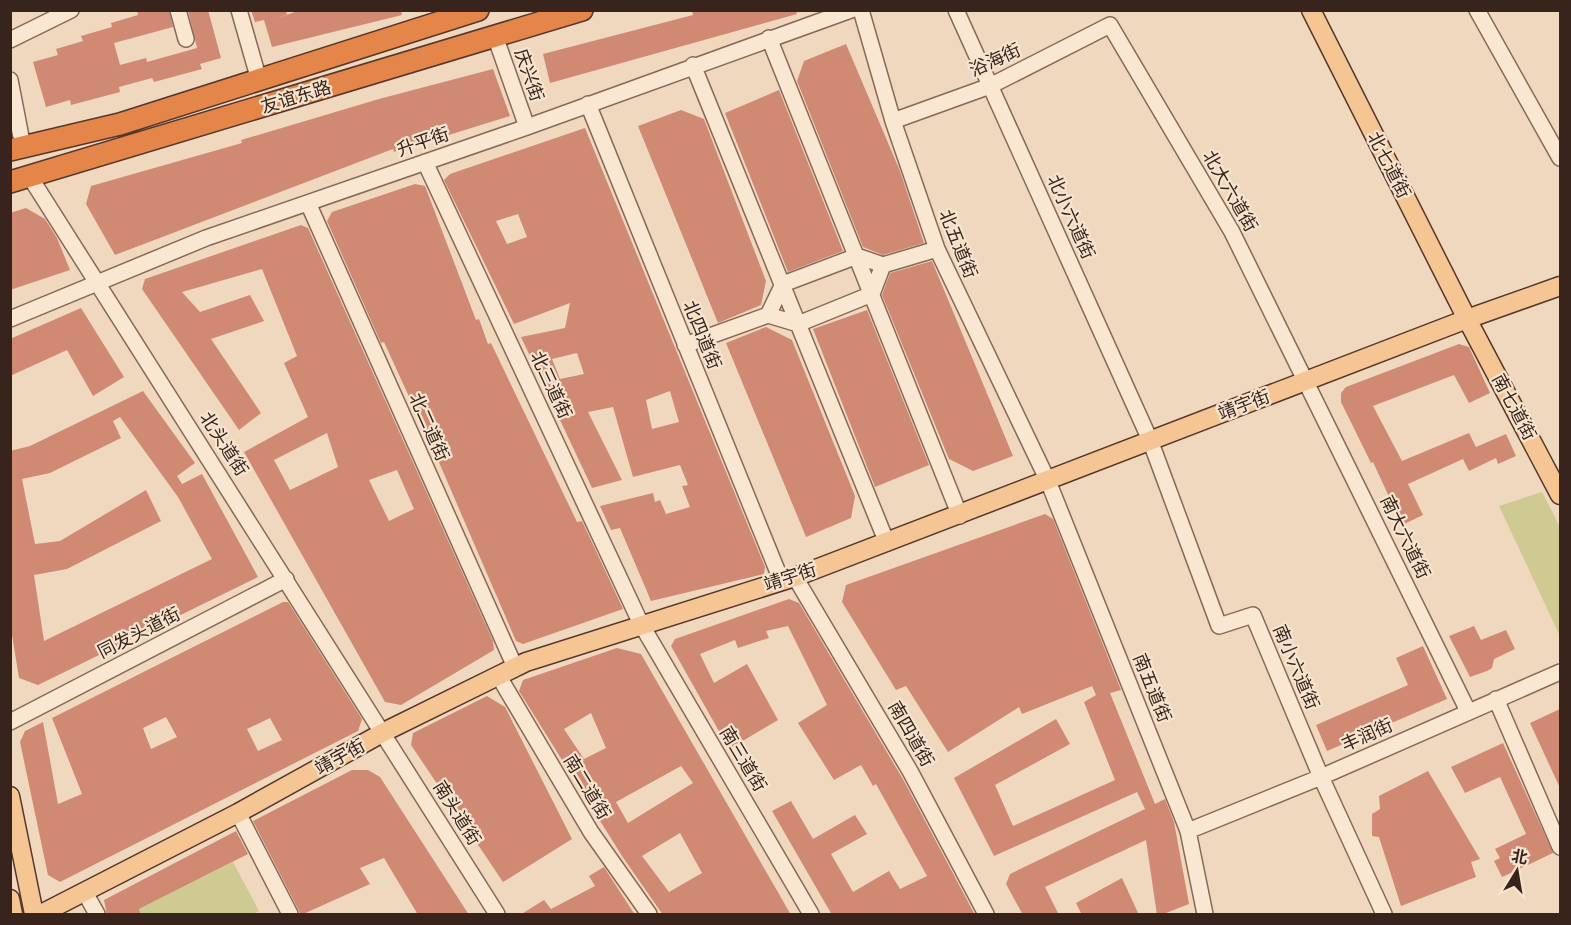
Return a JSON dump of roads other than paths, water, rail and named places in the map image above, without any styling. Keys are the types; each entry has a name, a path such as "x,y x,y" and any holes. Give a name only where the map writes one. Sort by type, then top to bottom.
{"highway":[{"name":"友谊东路","path":"17,149 120,124 478,10"},
{"name":"友谊东路","path":"20,180 582,10"}],"main road":[{"name":"北七道街","path":"1314,12 1467,319"},
{"name":"靖宇街","path":"41,915 238,813 384,732 515,667 641,624 788,579 1467,319 1560,286"},
{"name":"南七道街","path":"1467,319 1560,495"},
{"path":"10,796 34,915"},
{"path":"10,899 13,915"}],"street":[{"path":"10,40 71,10"},
{"path":"178,10 186,39"},
{"path":"239,10 259,80"},
{"name":"升平街","path":"10,319 206,238 527,127 851,10"},
{"name":"北五道街","path":"861,10 893,121 937,249 1048,481"},
{"name":"北小六道街","path":"956,10 1150,441"},
{"path":"1477,10 1560,158"},
{"name":"浴海街","path":"893,121 990,86 1110,25"},
{"name":"北大六道街","path":"1110,25 1232,232 1306,381"},
{"name":"庆兴街","path":"495,36 527,127"},
{"path":"769,38 959,515"},
{"path":"693,66 886,542"},
{"path":"10,80 17,149"},
{"name":"北四道街","path":"588,105 685,345 788,579"},
{"name":"北三道街","path":"425,162 641,624"},
{"name":"北头道街","path":"20,180 97,282 384,732"},
{"name":"北二道街","path":"308,203 515,667"},
{"path":"768,315 783,284 857,256 883,265 937,249"},
{"path":"685,345 768,315 798,324 872,294 883,265"},
{"name":"南大六道街","path":"1306,381 1468,711"},
{"name":"南小六道街","path":"1150,441 1219,627 1253,615 1321,777 1384,915"},
{"name":"南五道街","path":"1048,481 1188,831 1205,915"},
{"name":"同发头道街","path":"10,722 286,579"},
{"name":"南四道街","path":"788,579 910,771 986,915"},
{"name":"南三道街","path":"641,624 811,915"},
{"name":"丰润街","path":"1188,831 1321,777 1560,672"},
{"name":"南二道街","path":"498,675 591,832 650,915"},
{"path":"1496,699 1560,847"},
{"name":"南头道街","path":"384,732 497,915"},
{"path":"238,813 290,915"},
{"path":"84,891 97,915"}]}
